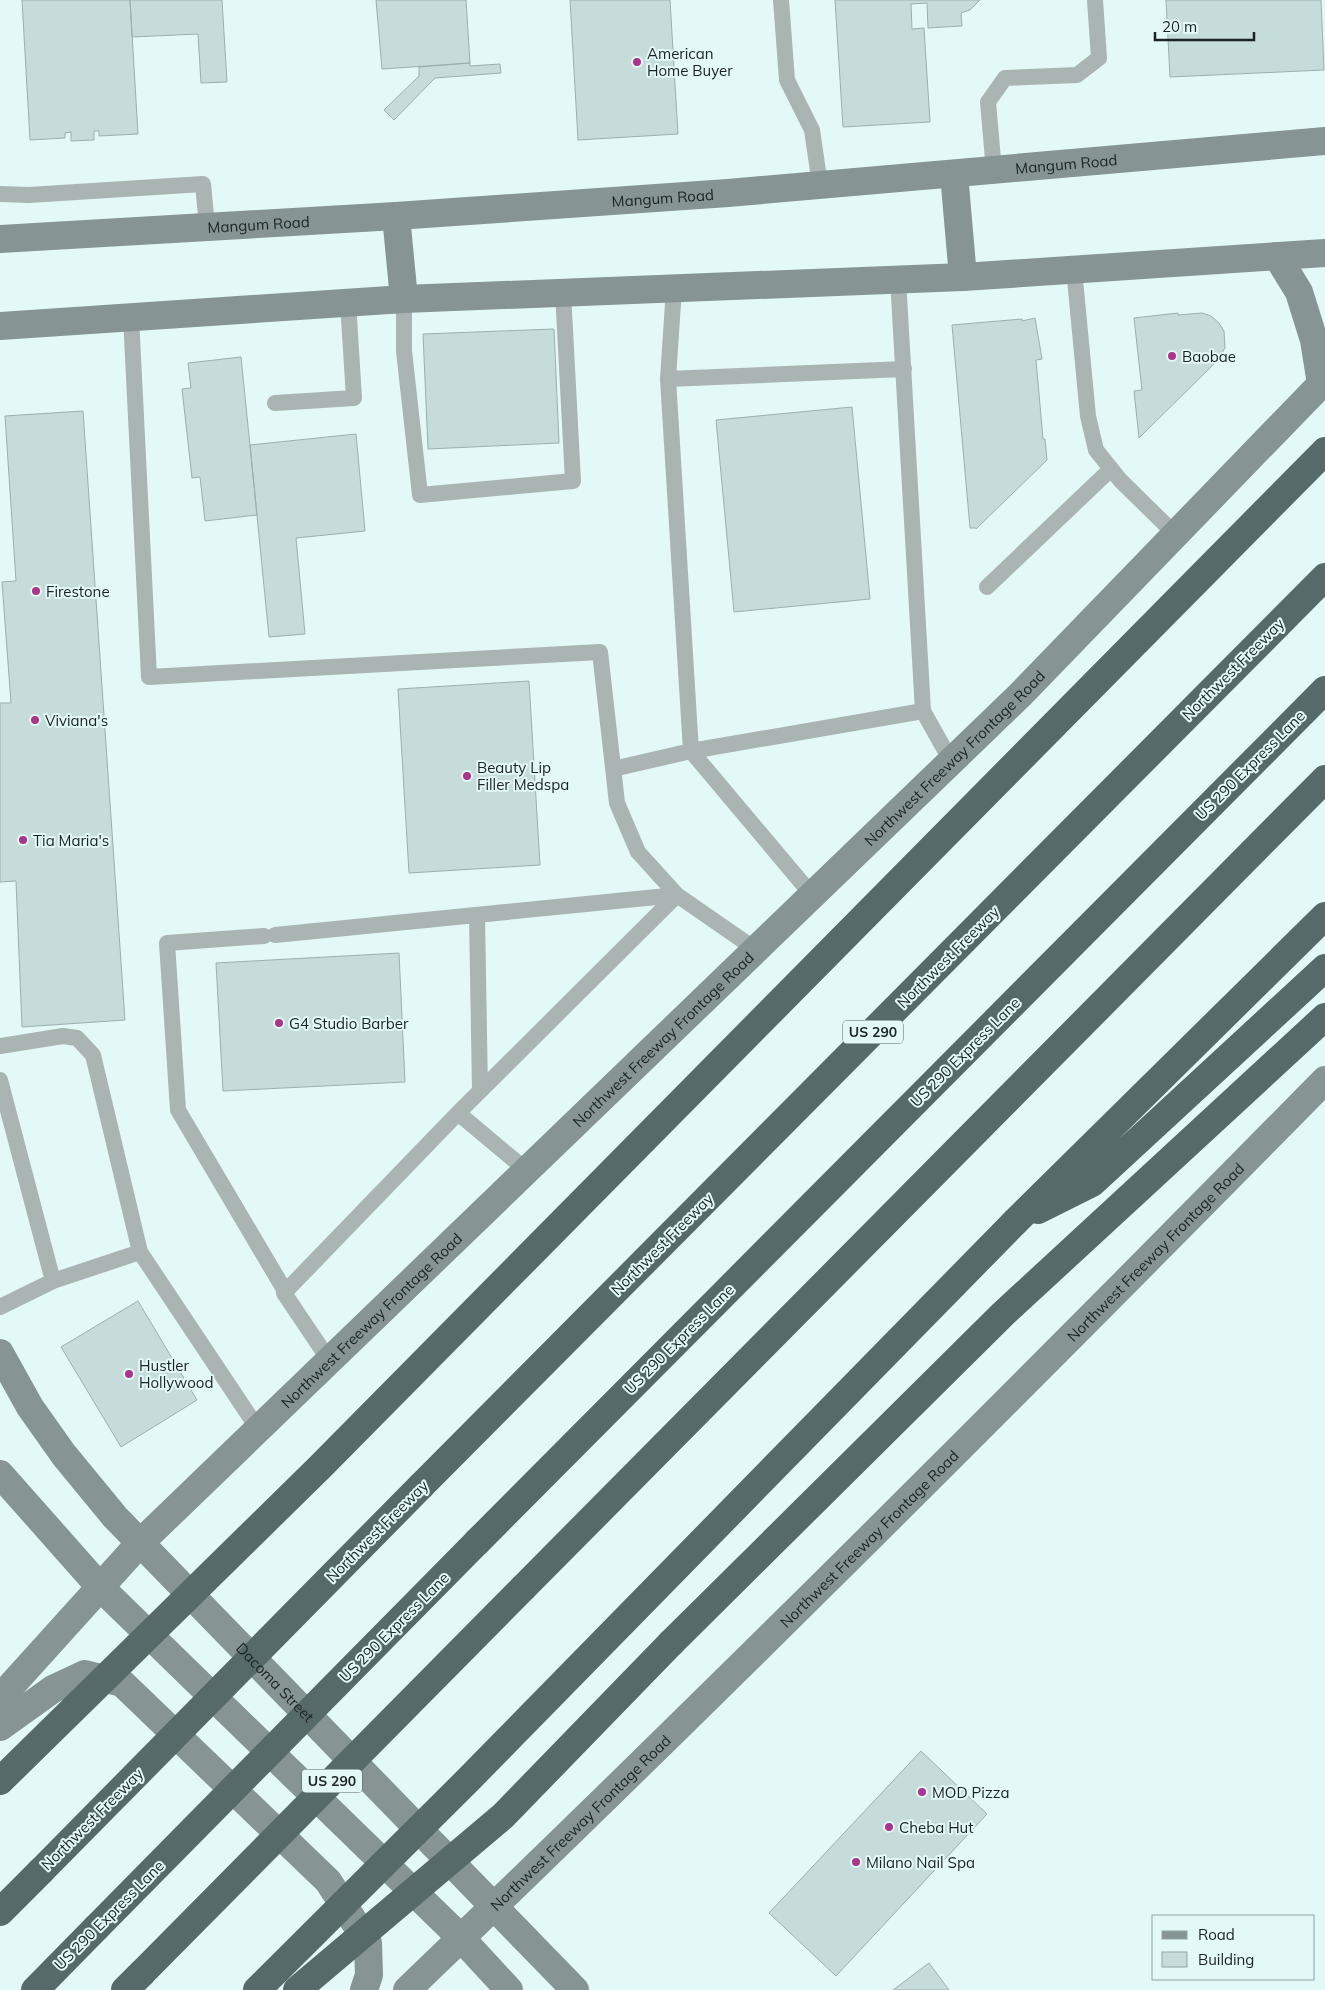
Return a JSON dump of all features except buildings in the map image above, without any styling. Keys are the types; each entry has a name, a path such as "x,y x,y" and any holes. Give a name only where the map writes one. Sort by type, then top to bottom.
{"highway":[{"path":"0,1781 320,1467 1325,451"},
{"name":"Northwest Freeway","path":"0,1912 1325,577"},
{"name":"US 290 Express Lane","path":"35,1990 477,1542 1325,690"},
{"name":"US 290","path":"134,1982 1325,779"},
{"path":"257,1990 470,1778 1015,1222 1325,916"},
{"path":"1015,1222 1092,1183 1325,968"},
{"path":"297,1990 503,1816 671,1643 1003,1314 1325,1017"}],"main road":[{"name":"Mangum Road","path":"0,239 396,216 820,185 1325,141"},
{"path":"954,174 963,276"},
{"path":"396,216 404,299"},
{"path":"0,326 348,302 963,276 1325,253"},
{"path":"1277,256 1299,292 1314,340 1323,382"},
{"name":"Northwest Freeway Frontage Road","path":"0,1698 140,1543 1020,694 1323,382"},
{"name":"Northwest Freeway Frontage Road","path":"407,1990 592,1812 1073,1336 1325,1080"},
{"name":"Dacoma Street","path":"0,1354 30,1407 64,1455 115,1517 576,1990"},
{"path":"0,1474 100,1587 461,1938 509,1990"},
{"path":"0,1727 53,1689 85,1674 122,1683 328,1881 368,1942 370,1975 364,1990"}],"lane":[{"path":"781,0 787,80 812,130 820,185"},
{"path":"994,171 988,102 1005,78 1077,75 1099,58 1094,0"},
{"path":"0,194 29,195 203,184 207,227"},
{"path":"1074,269 1088,416 1096,450 1175,534"},
{"path":"898,279 923,711 951,761"},
{"path":"674,288 668,379 692,751 812,895"},
{"path":"404,299 404,351 420,494 573,481 563,292"},
{"path":"275,403 354,398 348,302"},
{"path":"131,317 149,677 600,652 617,803 638,852 677,895 755,950"},
{"path":"668,379 904,369"},
{"path":"987,587 1111,468"},
{"path":"613,769 692,751 923,711"},
{"path":"329,1360 284,1293 286,1291 178,1110 167,943 269,935 677,895"},
{"path":"286,1291 458,1113 677,895"},
{"path":"477,915 480,1091"},
{"path":"0,1046 62,1036 77,1038 93,1054 140,1252 258,1429"},
{"path":"0,1080 52,1281"},
{"path":"458,1113 526,1170"},
{"path":"0,1307 52,1281 140,1252"}],"place":[{"name":"American Home Buyer","path":"637,62"},
{"name":"Baobae","path":"1172,356"},
{"name":"Firestone","path":"36,591"},
{"name":"Viviana's","path":"35,720"},
{"name":"Beauty Lip Filler Medspa","path":"467,776"},
{"name":"Tia Maria's","path":"23,840"},
{"name":"G4 Studio Barber","path":"279,1023"},
{"name":"Hustler Hollywood","path":"129,1374"},
{"name":"MOD Pizza","path":"922,1792"},
{"name":"Cheba Hut","path":"889,1827"},
{"name":"Milano Nail Spa","path":"856,1862"}]}
